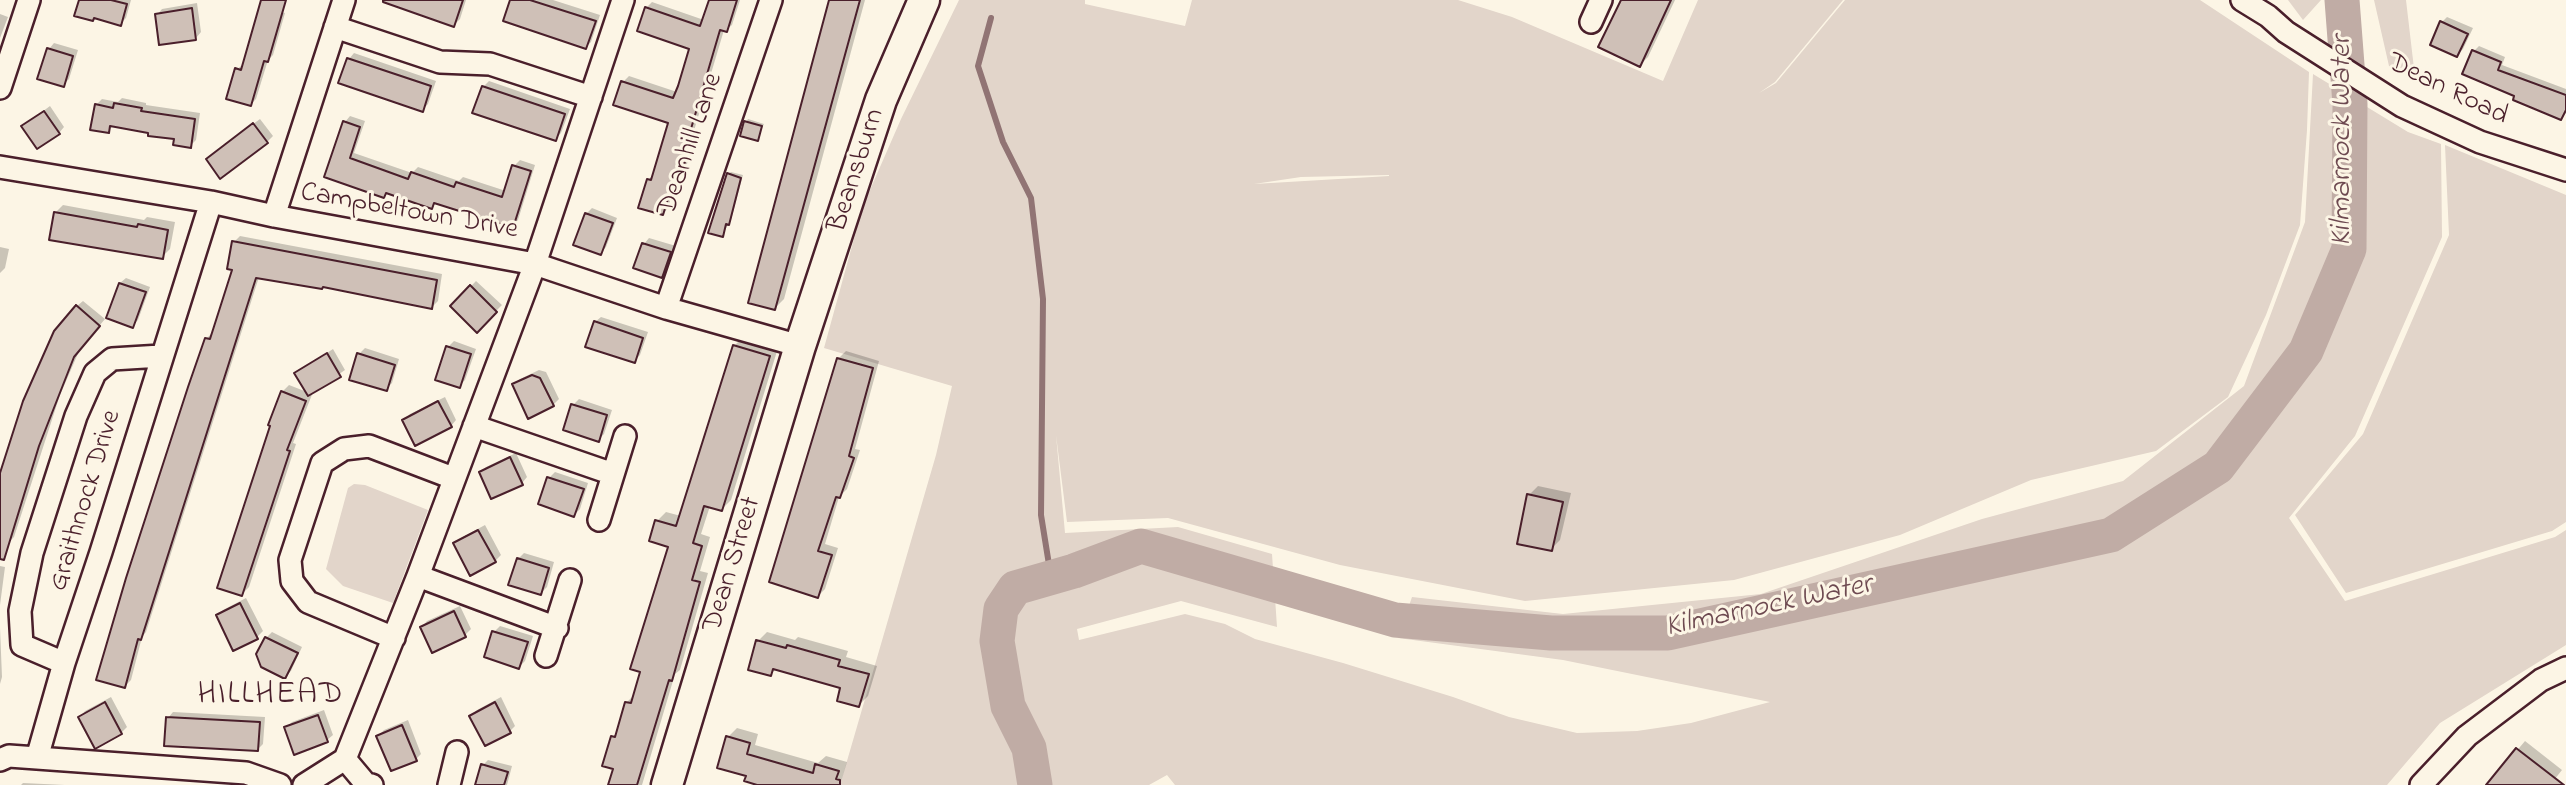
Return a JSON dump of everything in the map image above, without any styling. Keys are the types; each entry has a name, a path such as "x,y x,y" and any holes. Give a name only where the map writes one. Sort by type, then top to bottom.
{"main road":[{"name":"Beansburn","path":"800,346 881,100 924,0"},
{"name":"Dean Street","path":"667,785 800,346"}],"street":[{"path":"0,88 29,0"},
{"path":"274,216 344,0"},
{"path":"304,785 345,759 418,576 535,264 623,0"},
{"name":"Deanhill Lane","path":"666,308 772,0"},
{"path":"1591,22 1601,0"},
{"name":"Dean Road","path":"2242,0 2304,44 2402,106 2480,142 2566,170"},
{"path":"335,27 440,62 490,64 590,97"},
{"name":"Campbeltown Drive","path":"0,167 211,202 535,264 666,308 800,346"},
{"name":"Graithnock Drive","path":"37,758 64,663 211,202"},
{"name":"Graithnock Drive","path":"64,663 22,645 20,611 32,552 76,416 95,373 112,359 161,356"},
{"path":"474,426 613,474"},
{"path":"599,520 625,436"},
{"path":"394,638 308,602 292,581 289,560 322,463 344,449 369,446 453,478"},
{"path":"418,576 557,628"},
{"path":"546,656 570,580"},
{"path":"2421,785 2466,736 2541,680 2566,668"},
{"path":"449,785 457,752"},
{"path":"0,760 9,756 246,773 280,785"},
{"path":"345,759 366,784 372,785"}],"shaded area":[{"path":"959,0 1085,0 1085,4 1185,26 1192,0 1458,0 1512,17 1663,81 1698,0 1843,0 1775,82 1759,93 1776,83 1845,0 2200,0 2309,72 2300,225 2266,315 2228,397 2156,451 2031,480 1900,535 1734,580 1525,601 1340,565 1168,518 1067,522 1056,435 1065,533 1178,527 1272,554 1277,627 1181,601 1077,629 1079,640 1185,614 1225,624 1255,639 1343,663 1509,717 1577,733 1637,731 1691,723 1770,702 1563,660 1398,638 1412,597 1563,614 1761,594 1982,519 2123,481 2244,386 2305,222 2313,74 2408,132 2441,144 2442,237 2355,436 2289,518 2345,601 2555,537 2566,530 2566,645 2440,723 2387,785 1175,785 1167,775 1149,785 840,785 936,455 952,386 824,348 863,206 901,119","holes":["1389,176 1254,184 1301,177"]},
{"path":"2288,0 2321,0 2303,20"},
{"path":"2374,0 2406,0 2415,77 2389,66"},
{"path":"2445,145 2566,195 2566,522 2552,531 2346,593 2295,515 2363,434 2449,235"},
{"path":"354,484 365,485 428,510 393,603 343,586 326,569 348,488"}],"building":[{"path":"79,0 111,0 127,4 121,26 94,18 93,21 74,16"},
{"path":"261,0 286,0 268,62 264,61 251,106 226,99 235,68 241,70"},
{"path":"383,0 463,0 454,27"},
{"path":"510,0 530,0 596,21 586,49 503,21"},
{"path":"709,0 737,0 727,32 720,30 688,139 691,140 682,172 677,170 663,215 638,208 647,179 651,180 668,123 613,105 621,81 673,98 678,86 689,49 637,31 645,7 700,26"},
{"path":"829,0 860,0 775,310 748,303"},
{"path":"1621,0 1671,0 1640,67 1598,47"},
{"path":"192,8 196,40 159,45 155,14"},
{"path":"2440,21 2468,34 2457,57 2430,45"},
{"path":"47,48 73,56 64,87 37,79"},
{"path":"2472,50 2501,62 2498,70 2566,95 2566,110 2561,120 2462,74"},
{"path":"347,58 431,86 423,112 338,83"},
{"path":"482,86 565,114 556,141 472,113"},
{"path":"114,103 142,108 141,111 195,119 191,148 173,145 174,139 148,136 148,133 110,126 109,133 90,130 95,104 113,108"},
{"path":"44,111 60,134 37,149 21,126"},
{"path":"343,121 360,127 350,158 408,179 411,172 454,187 456,182 502,197 512,165 531,171 513,228 434,203 432,209 386,193 384,198 324,177"},
{"path":"744,121 762,126 758,141 740,136"},
{"path":"253,123 268,143 220,179 206,159"},
{"path":"727,173 741,178 729,225 726,224 723,237 708,233"},
{"path":"54,212 168,230 163,259 49,240"},
{"path":"585,213 613,223 601,255 573,245"},
{"path":"232,241 437,280 432,309 323,287 322,289 256,278 141,640 138,639 125,688 96,680 188,387 205,338 210,339 232,270 227,269"},
{"path":"642,243 671,252 662,278 633,268"},
{"path":"119,283 146,292 133,328 106,318"},
{"path":"470,285 497,312 477,333 450,306"},
{"path":"76,305 100,326 74,357 39,446 4,560 0,559 0,473 23,401 54,331"},
{"path":"594,321 643,338 635,363 585,347"},
{"path":"733,345 770,356 722,511 704,506 693,543 702,546 692,580 700,582 672,681 669,680 637,785 608,785 613,769 602,766 611,736 615,737 625,702 631,703 640,672 630,669 668,547 649,541 655,520 676,526"},
{"path":"446,346 471,354 460,388 435,380"},
{"path":"327,353 341,377 308,396 294,373"},
{"path":"357,353 395,365 387,391 349,380"},
{"path":"837,358 873,368 849,456 854,458 840,498 836,497 818,551 832,555 818,598 769,582"},
{"path":"532,375 540,378 554,406 528,419 512,384"},
{"path":"281,391 306,401 287,450 290,451 242,596 217,588"},
{"path":"438,401 452,427 415,446 402,420"},
{"path":"571,404 607,415 599,442 563,430"},
{"path":"510,457 523,485 491,499 479,472"},
{"path":"547,477 584,489 574,517 538,504"},
{"path":"1527,494 1563,502 1552,551 1517,544"},
{"path":"478,530 496,562 470,576 453,543"},
{"path":"517,558 549,568 541,595 508,585"},
{"path":"240,603 258,639 233,651 216,615"},
{"path":"454,611 466,637 432,653 420,627"},
{"path":"492,631 528,642 519,669 484,657"},
{"path":"265,637 298,653 285,679 261,667 256,654"},
{"path":"756,640 786,648 787,645 840,660 838,666 869,674 859,707 837,701 840,688 773,669 771,676 748,670"},
{"path":"105,702 122,734 95,749 78,717"},
{"path":"495,702 511,733 485,746 469,716"},
{"path":"318,715 328,742 294,755 284,727"},
{"path":"166,717 260,722 258,751 164,746"},
{"path":"402,725 417,761 391,771 376,736"},
{"path":"726,736 750,743 747,754 813,773 815,764 839,771 836,779 840,780 840,785 757,785 744,781 746,776 717,768"},
{"path":"2516,748 2564,785 2486,785"},
{"path":"481,764 508,772 504,785 475,785"}],"waterway":[{"name":"Kilmarnock Water","path":"1035,785 1029,748 1008,706 997,641 1001,609 1015,588 1074,571 1141,546 1395,620 1551,633 1668,633 2111,535 2218,467 2306,351 2349,249 2350,104 2342,0"},
{"path":"991,18 978,66 1003,142 1031,198 1043,299 1041,515 1051,577"}],"district":[{"name":"HILLHEAD","path":"271,697"}]}
